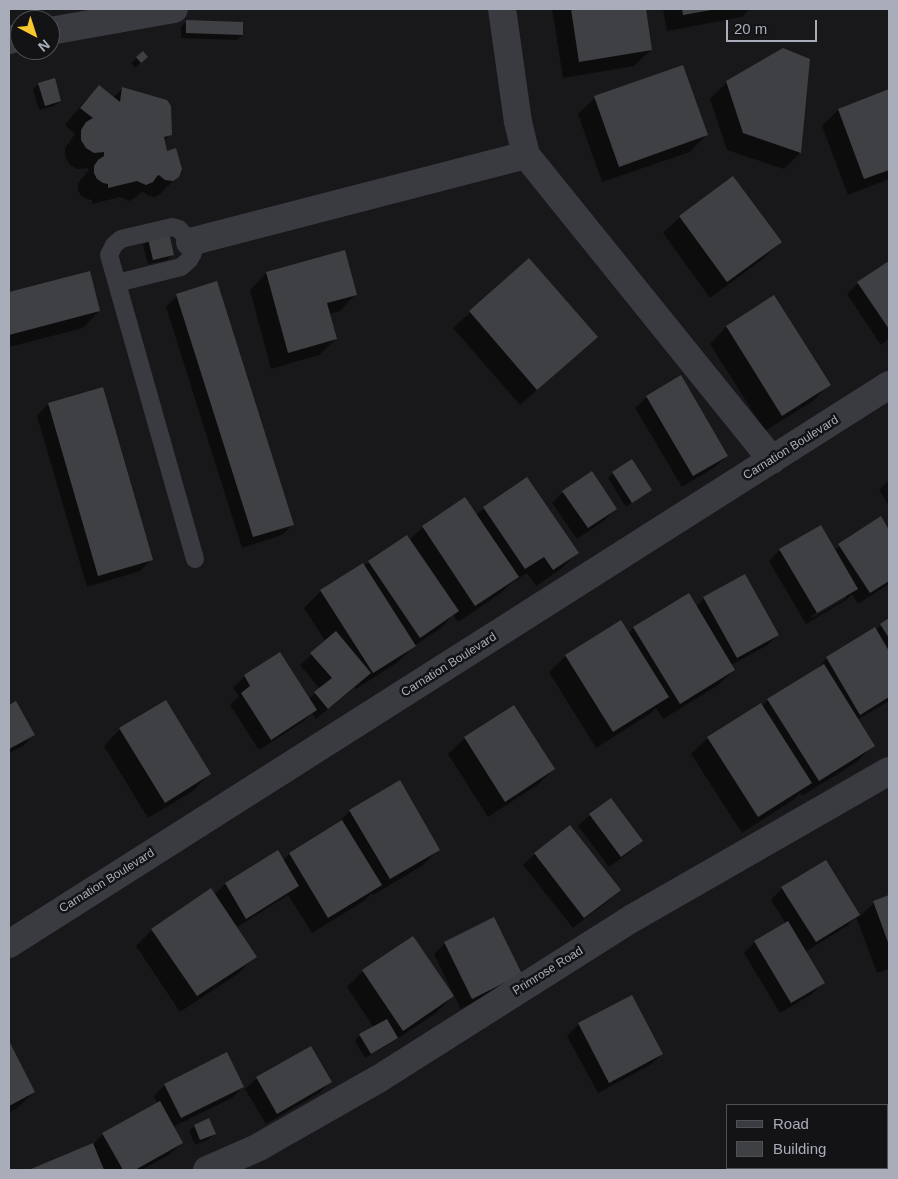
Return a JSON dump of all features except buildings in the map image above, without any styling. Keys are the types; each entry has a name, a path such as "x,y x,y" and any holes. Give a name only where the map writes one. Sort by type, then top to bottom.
{"street":[{"path":"60,29 174,9"},
{"path":"502,9 518,122 526,155 772,460"},
{"path":"190,242 526,155"},
{"name":"Carnation Boulevard","path":"9,944 889,385"},
{"name":"Primrose Road","path":"207,1170 257,1148 380,1078 631,919 889,771"}],"lane":[{"path":"117,283 181,267 189,260 193,253 190,242 179,229 172,227 121,239 109,255 117,283 196,559"}]}
